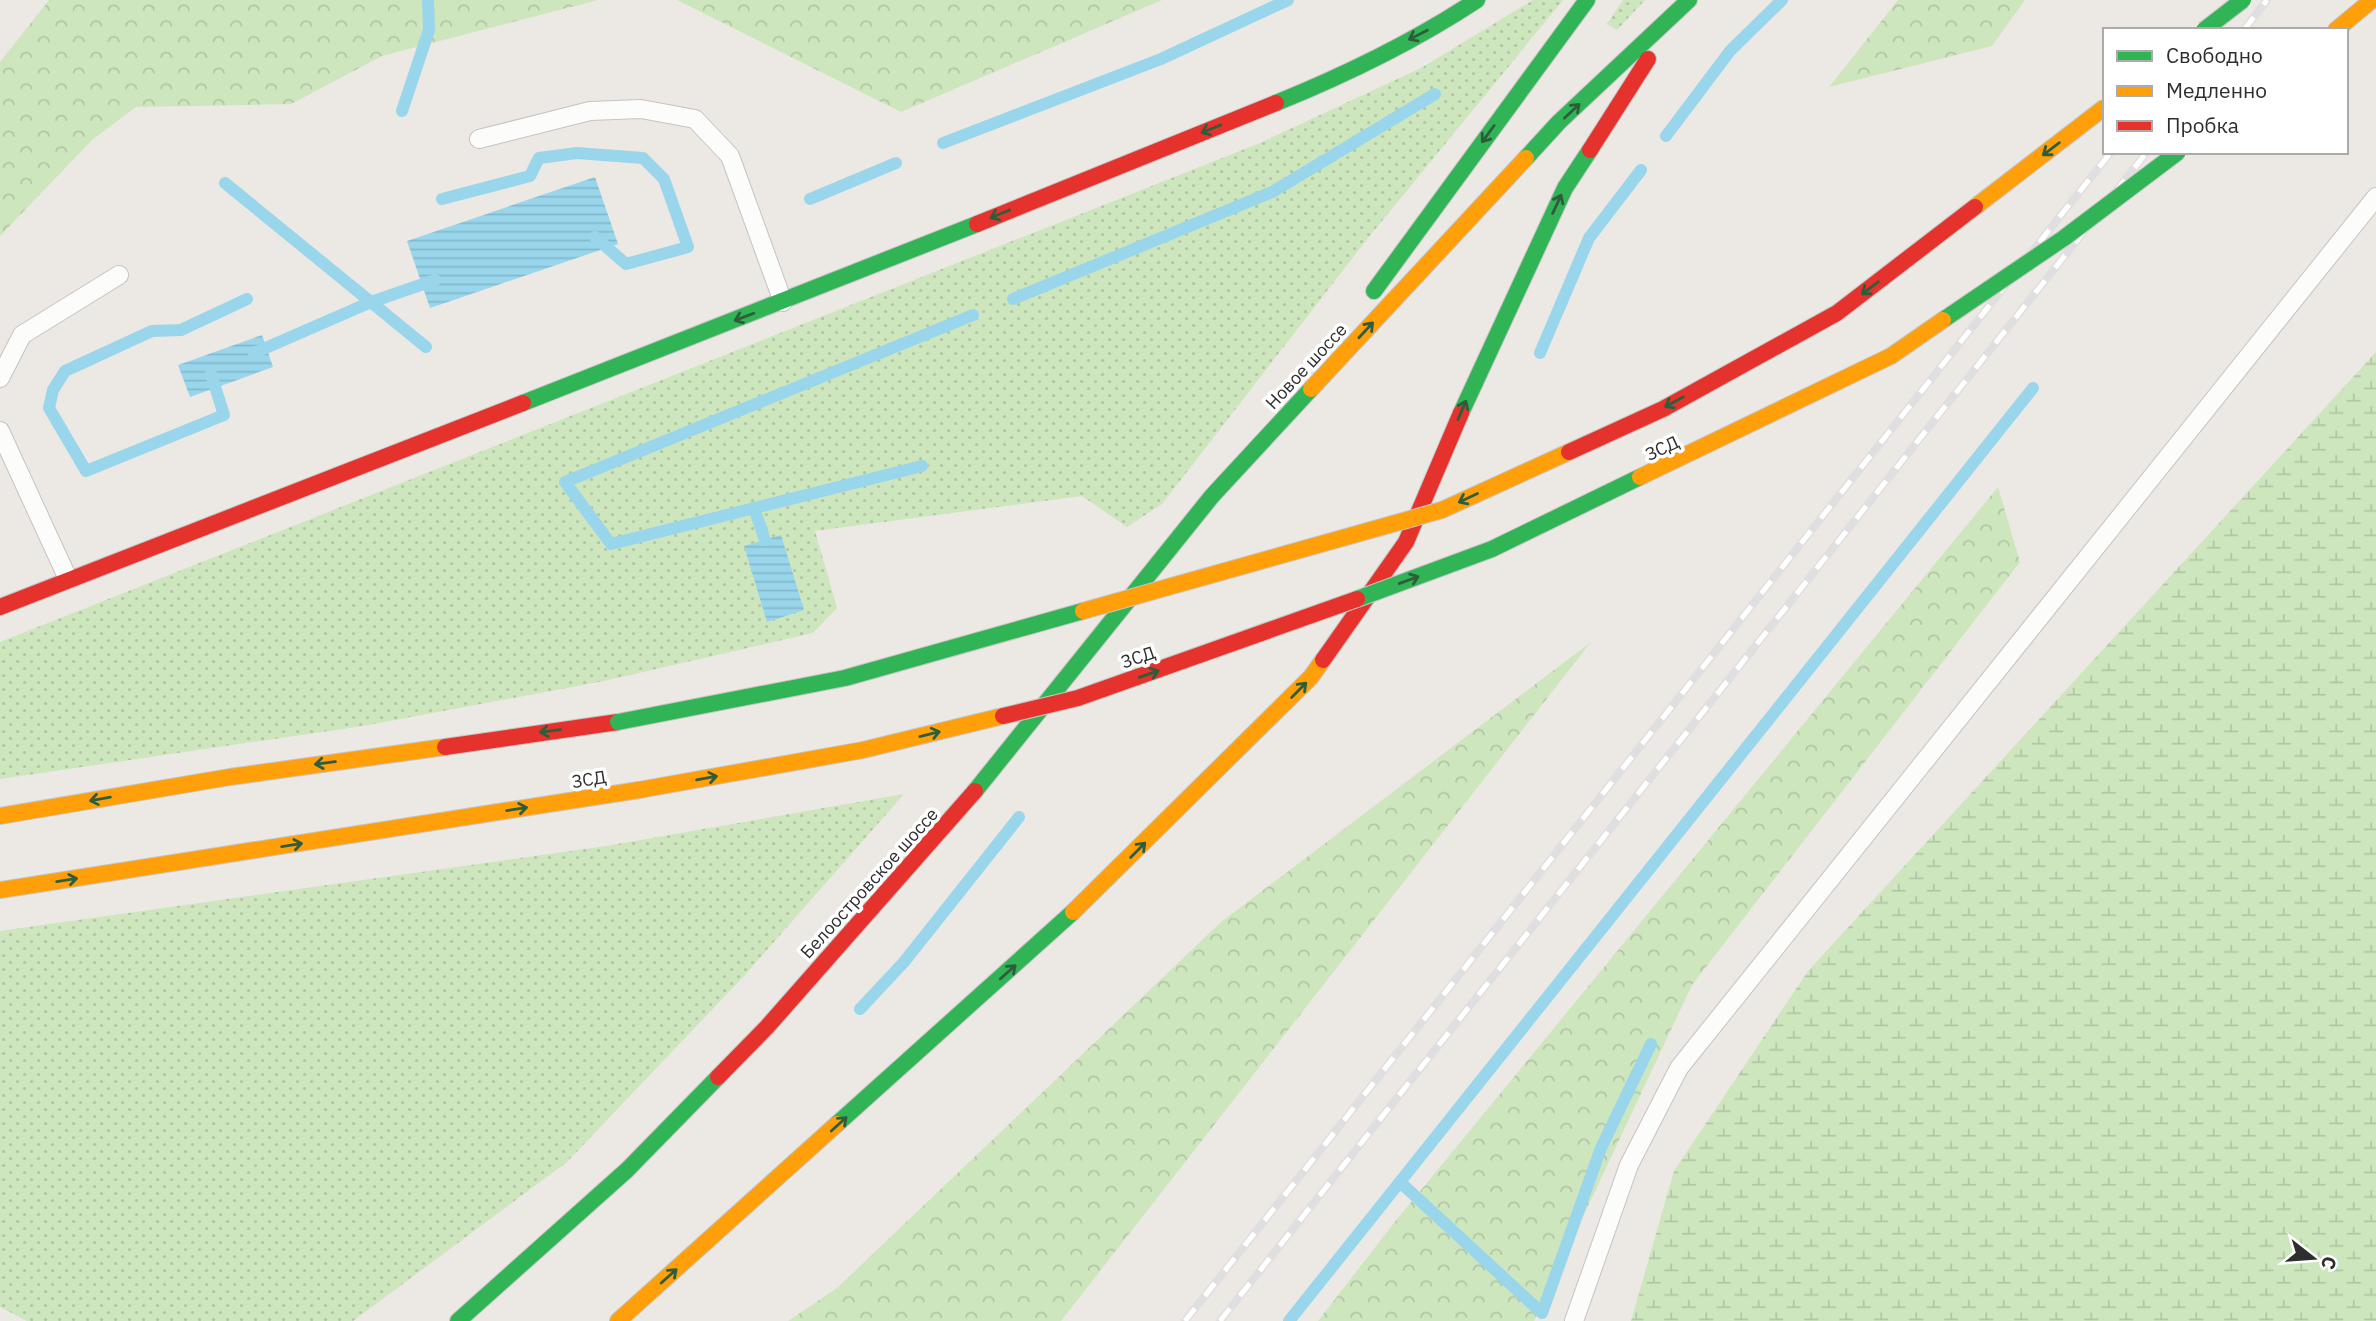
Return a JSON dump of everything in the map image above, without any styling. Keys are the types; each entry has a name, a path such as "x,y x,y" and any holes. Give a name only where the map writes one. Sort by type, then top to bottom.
{"main road":[{"path":"0,607 783,302 1311,89 1444,21 1477,0"},
{"path":"1367,300 1587,0"},
{"path":"2207,28 2243,0"},
{"path":"2338,28 2372,0"},
{"path":"618,1321 1089,898 1311,677 1406,542 1489,349 1565,188 1685,4"},
{"name":"Новое шоссе","path":"1269,434 1559,122 1685,4"},
{"name":"ЗСД","path":"0,816 230,777 618,722 845,678 1442,510 1663,409 1837,313 2103,109"},
{"name":"ЗСД","path":"0,890 639,790 863,750 1078,698 1252,638 1492,549 1891,356 2064,238 2176,154"},
{"name":"Новое шоссе","path":"1269,434 1350,323"},
{"name":"Белоостровское шоссе","path":"458,1321 627,1170 767,1027 946,827 1212,496 1269,434"}],"lane":[{"path":"479,139 590,111 641,108 695,119 730,156 783,302"},
{"path":"1574,1321 1629,1165 1679,1068 2376,197"},
{"path":"0,378 22,335 120,275"},
{"path":"0,431 68,579"}],"green space":[{"path":"49,0 598,0 382,56 291,104 136,107 92,140 0,236 0,62"},
{"path":"677,0 1162,0 901,112"},
{"path":"1533,0 1563,0 1368,238 1162,504 1127,527 1082,496 815,531 837,608 813,633 604,681 363,726 0,779 0,642 1260,143 1421,68"},
{"path":"1623,0 1645,0 1617,30 1607,24"},
{"path":"1898,0 2025,0 1992,46 1829,87"},
{"path":"2376,352 2376,1321 1631,1321 1674,1171 1808,971"},
{"path":"1998,487 2020,562 1692,985 1534,1321 1318,1321 1394,1223"},
{"path":"1591,642 1061,1321 788,1321 837,1288 1221,922"},
{"path":"904,794 744,976 567,1162 353,1321 27,1321 0,1307 0,931 606,846"}],"water":[{"path":"595,177 618,244 430,308 407,241"},
{"path":"262,335 273,367 190,397 178,365"},
{"path":"781,535 804,610 767,622 744,546"}],"waterway":[{"path":"402,111 429,30 428,0"},
{"path":"943,143 1161,59 1288,0"},
{"path":"1666,136 1730,51 1782,0"},
{"path":"1013,299 1272,192 1435,94"},
{"path":"442,199 530,176 539,158 577,153 643,158 664,179 688,247 626,264 595,237"},
{"path":"810,199 896,163"},
{"path":"1540,353 1589,238 1641,170"},
{"path":"225,183 426,347"},
{"path":"254,353 371,302 435,280"},
{"path":"211,374 224,415 86,471 49,408 53,390 65,371 152,331 181,330 247,299"},
{"path":"922,466 611,544 565,482 973,315"},
{"path":"1289,1321 2033,388"},
{"path":"754,508 765,540"},
{"path":"860,1009 904,962 1019,817"},
{"path":"1400,1182 1542,1313 1601,1148 1651,1044"}],"railway":[{"path":"2210,28 2231,0"},
{"path":"2246,28 2267,0"},
{"path":"1185,1321 2109,154"},
{"path":"1220,1321 2145,154"}],"traffic: fast":[{"path":"1276,103 1379,56 1477,0"},
{"path":"1374,291 1587,0"},
{"path":"1526,158 1559,122 1689,0"},
{"path":"2207,28 2243,0"},
{"path":"1461,413 1565,188 1590,150"},
{"path":"1943,320 2064,238 2175,154"},
{"path":"523,403 977,224"},
{"path":"975,791 1212,496 1311,389"},
{"path":"1357,599 1492,549 1640,477"},
{"path":"618,722 845,678 1083,611"},
{"path":"837,1124 1073,912"},
{"path":"458,1321 627,1170 718,1077"}],"traffic: slow":[{"path":"2338,28 2372,0"},
{"path":"1975,207 2103,109"},
{"path":"1311,389 1526,158"},
{"path":"1640,477 1891,356 1943,320"},
{"path":"1083,611 1442,510 1569,452"},
{"path":"1073,912 1311,677 1323,660"},
{"path":"639,790 863,750 1003,716"},
{"path":"0,816 230,777 445,747"},
{"path":"0,890 639,790"},
{"path":"618,1321 837,1124"}],"traffic: jam":[{"path":"1590,150 1648,59"},
{"path":"977,224 1276,103"},
{"path":"1569,452 1663,409 1837,313 1975,207"},
{"path":"0,607 523,403"},
{"path":"1323,660 1406,542 1461,413"},
{"path":"1003,716 1078,698 1357,599"},
{"path":"445,747 618,722"},
{"path":"718,1077 767,1027 975,791"}]}
